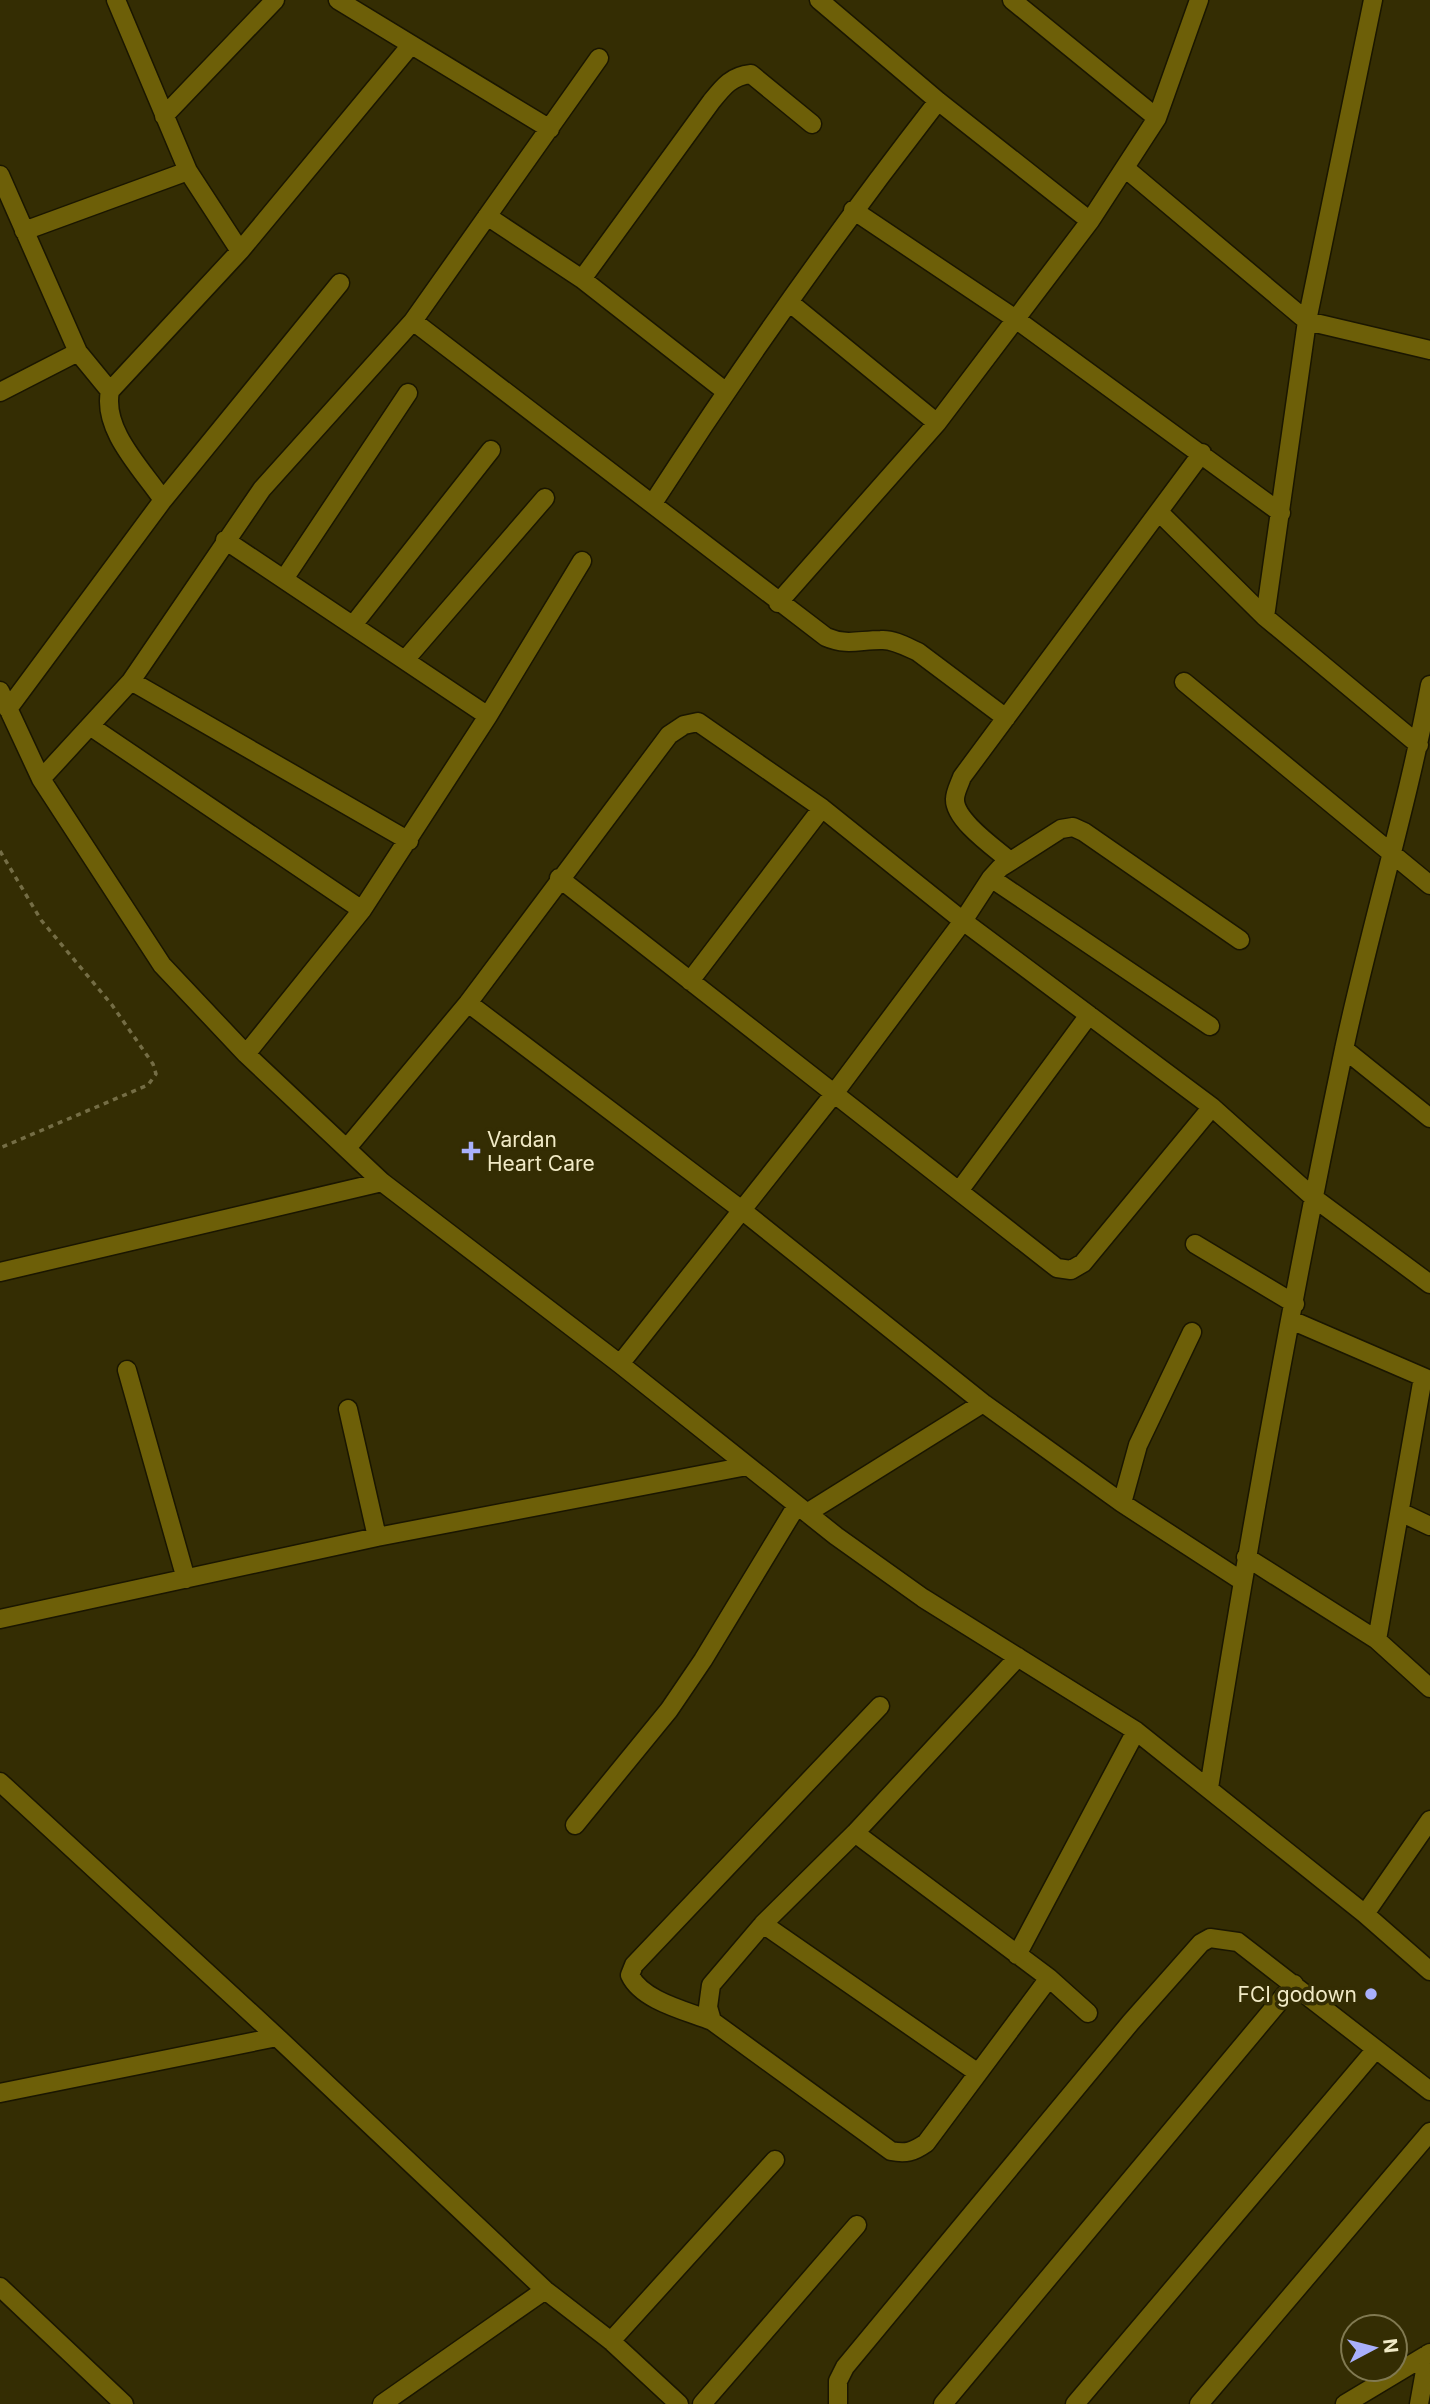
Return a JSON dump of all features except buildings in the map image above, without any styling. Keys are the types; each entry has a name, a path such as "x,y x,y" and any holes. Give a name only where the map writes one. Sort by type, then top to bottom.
{"street":[{"path":"116,0 188,171 240,251"},
{"path":"163,116 275,0"},
{"path":"338,0 550,129"},
{"path":"819,0 939,101 1090,221"},
{"path":"1012,0 1157,118"},
{"path":"778,603 937,423 1090,221 1157,118 1199,0"},
{"path":"1265,617 1307,321 1373,0"},
{"path":"163,500 112,424 107,404 110,391 240,251 411,45"},
{"path":"41,779 131,681 261,489 413,321 599,58"},
{"path":"582,279 711,102 725,84 738,75 751,74 812,124"},
{"path":"653,503 725,391 853,210 939,101"},
{"path":"1125,168 1307,321 1430,350"},
{"path":"24,231 188,171"},
{"path":"0,175 78,352 110,391"},
{"path":"853,210 1017,320 1281,513"},
{"path":"487,216 582,279 725,391"},
{"path":"8,709 163,500 340,283"},
{"path":"789,302 937,423"},
{"path":"413,321 653,503 778,603 826,637 841,643 883,639 918,652 1006,718"},
{"path":"0,391 78,352"},
{"path":"284,579 408,393"},
{"path":"353,625 491,450"},
{"path":"1010,861 968,825 958,812 955,799 962,777 1202,453"},
{"path":"405,660 545,498"},
{"path":"1159,512 1265,617 1419,745"},
{"path":"225,540 488,716"},
{"path":"246,1054 362,910 488,716 582,561"},
{"path":"131,681 409,841"},
{"path":"1184,682 1430,885"},
{"path":"1209,1788 1246,1557 1314,1198 1344,1049 1393,856 1430,685"},
{"path":"0,691 41,779 162,965 246,1054 382,1182 620,1364 802,1509 923,1598 1136,1731 1365,1914 1430,1971"},
{"path":"347,1148 468,1003 559,878 669,735 684,725 698,722 712,729 822,808 963,921 1212,1107 1314,1198 1430,1284"},
{"path":"90,726 362,910"},
{"path":"690,981 822,808"},
{"path":"620,1364 833,1095 963,921 991,878 1010,861 1061,829 1073,828 1084,832 1240,940"},
{"path":"559,878 1057,1268 1071,1270 1083,1263 1212,1107"},
{"path":"991,878 1210,1026"},
{"path":"468,1003 743,1211 983,1403 1122,1503 1242,1581"},
{"path":"959,1191 1088,1015"},
{"path":"1344,1049 1430,1118"},
{"path":"0,1272 382,1182"},
{"path":"1195,1244 1293,1312 1427,1378 1399,1512 1377,1640"},
{"path":"1122,1503 1138,1445 1192,1332"},
{"path":"127,1370 186,1579"},
{"path":"575,1825 668,1710 802,1509 983,1403"},
{"path":"348,1409 377,1537"},
{"path":"0,1619 377,1537 747,1465"},
{"path":"1399,1512 1430,1526"},
{"path":"1246,1557 1377,1640 1430,1688"},
{"path":"712,2021 708,2007 711,1985 763,1924 855,1833 1017,1657"},
{"path":"880,1706 634,1965 630,1975 634,1983 646,1993 712,2021 891,2151 902,2154 913,2152 926,2143 1049,1978"},
{"path":"1017,1955 1136,1731"},
{"path":"0,1782 277,2037 545,2290 611,2341 679,2404"},
{"path":"1365,1914 1430,1820"},
{"path":"855,1833 1049,1978 1088,2013"},
{"path":"763,1924 978,2073"},
{"path":"838,2404 838,2381 845,2367 1131,2022 1201,1943 1210,1938 1238,1942 1430,2091"},
{"path":"943,2404 1294,1984"},
{"path":"0,2093 277,2037"},
{"path":"1074,2404 1376,2049"},
{"path":"1199,2404 1430,2132"},
{"path":"611,2341 775,2160"},
{"path":"702,2404 858,2225"},
{"path":"0,2287 124,2404"},
{"path":"382,2404 545,2290"},
{"path":"1424,2395 1429,2354"},
{"path":"1345,2404 1429,2354"}],"path":[{"path":"0,851 41,920 112,1005 153,1064 156,1074 148,1085 0,1148"}],"place":[{"name":"Vardan Heart Care","path":"471,1151"},
{"name":"FCI godown","path":"1371,1994"}]}
